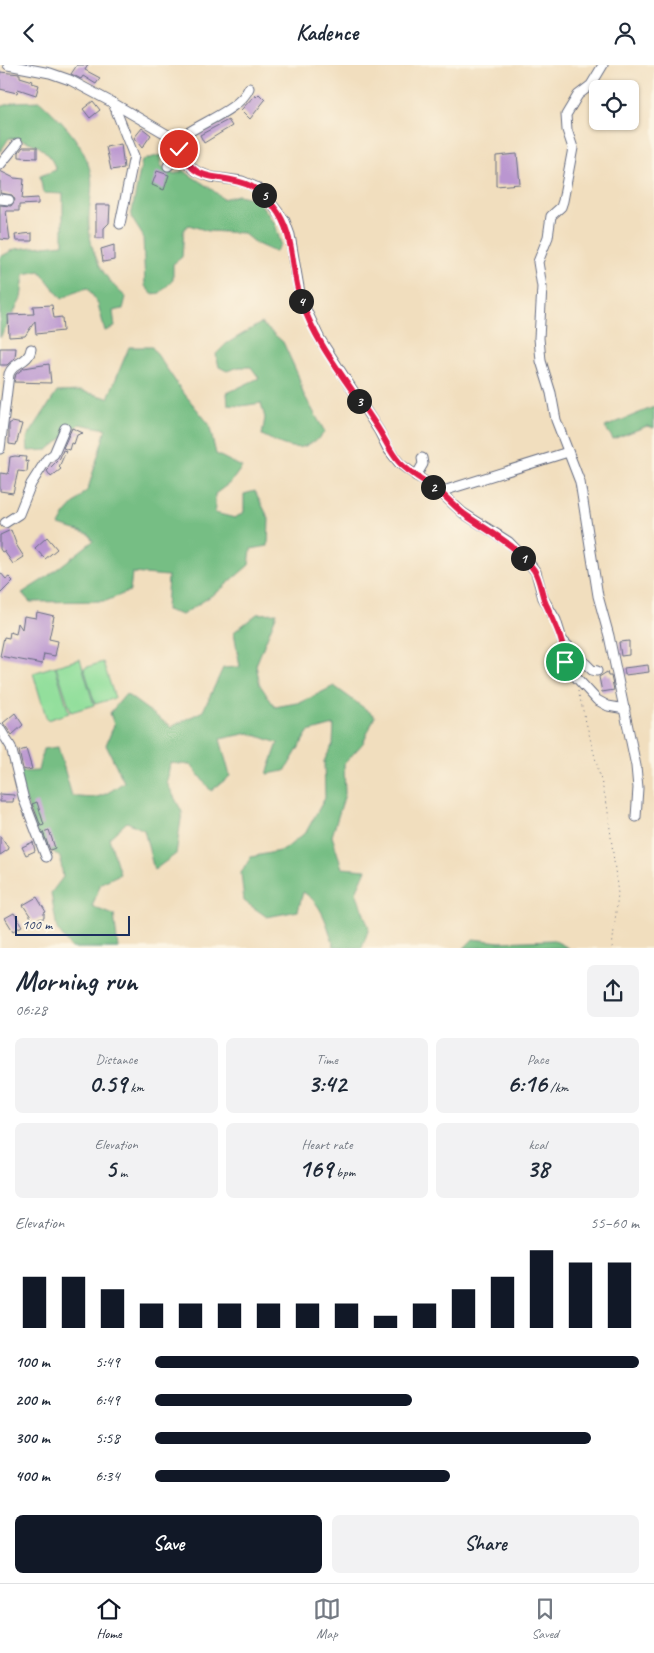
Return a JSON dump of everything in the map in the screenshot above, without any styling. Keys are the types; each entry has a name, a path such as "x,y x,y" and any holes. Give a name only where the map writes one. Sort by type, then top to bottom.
{"street":[{"path":"8,65 70,79 173,138 196,171 211,177 242,181 256,187 280,214 290,235 300,299 307,315 332,359 380,431 388,449 400,464 440,492 462,513 510,542 536,572 543,598 556,620 565,662 597,700 608,707 625,709"},
{"path":"603,65 591,85 578,95 566,115 567,130 573,148 564,201 561,207 551,216 548,237 538,263 542,287 539,338 541,361 556,420 580,482 598,596 609,635 636,767 638,788 636,817"},
{"path":"168,166 178,156 177,146 192,129 229,109 249,88"},
{"path":"113,103 134,156 120,224"},
{"path":"0,165 18,143"},
{"path":"0,449 9,374 12,366 28,357 31,349"},
{"path":"3,523 19,514 31,484 46,459 54,453 65,428"},
{"path":"440,492 568,452"},
{"path":"416,476 423,465 422,458"},
{"path":"3,523 16,523"},
{"path":"562,641 592,670 597,671"},
{"path":"0,729 11,747 24,800 46,857"}],"path":[{"path":"574,675 607,804 618,894 612,948"}],"green space":[{"path":"40,101 72,134 84,153 92,179 89,226 93,249 102,270 126,297 123,309 113,311 115,327 105,331 98,304 88,288 76,291 62,299 40,271 24,274 21,299 0,338 0,257 15,249 63,244 63,194 43,193 40,176 56,170 53,162 38,146 9,138 0,152 0,107 15,102"},
{"path":"161,155 161,166 175,174 183,170 223,199 238,195 257,199 275,224 281,244 275,252 255,243 243,233 208,231 189,225 184,229 182,257 173,264 173,280 160,293 152,294 145,286 143,236 131,217 142,160"},
{"path":"261,323 283,342 298,375 303,393 325,432 317,440 302,447 287,446 262,435 265,418 261,403 241,406 228,405 227,393 259,378 251,367 239,367 227,371 219,367 216,354 226,344"},
{"path":"129,347 152,347 182,391 209,424 216,454 242,467 231,482 215,494 215,513 235,518 244,512 244,494 255,491 269,519 268,546 251,549 249,565 220,590 182,615 166,610 168,576 132,573 130,591 106,601 30,602 22,593 44,579 93,541 89,534 59,525 65,514 88,489 106,429 80,424 48,450 28,451 27,438 57,392 81,391 108,398"},
{"path":"654,407 654,428 647,426 613,439 605,427"},
{"path":"277,613 256,665 260,685 275,707 302,702 334,686 375,716 363,743 344,764 345,794 332,836 342,868 366,870 356,892 369,928 362,948 334,947 320,909 303,892 298,911 267,917 244,901 241,873 251,857 284,850 306,832 325,798 324,761 333,744 334,725 308,732 285,771 267,774 278,743 249,733 220,739 230,776 211,791 191,765 170,763 167,783 182,812 176,854 154,870 144,830 127,822 109,838 120,874 101,883 92,907 114,915 118,948 71,948 57,929 51,893 63,877 60,857 39,841 17,772 38,771 43,749 58,747 72,796 88,798 100,796 111,791 124,782 106,745 114,725 110,713 126,694 171,727 203,711 223,668 240,667 234,632 257,614"},
{"path":"80,659 94,705 71,712 56,666"},
{"path":"103,662 115,698 95,704 84,668"},
{"path":"55,666 69,713 47,720 33,673"},
{"path":"473,939 500,942 553,940 569,948 464,948"}],"building":[{"path":"77,65 88,65 85,70 100,78 96,84 83,76 81,79 71,74"},
{"path":"0,72 20,74 20,77 33,81 32,83 39,85 36,95 18,89 17,93 0,89"},
{"path":"259,94 265,100 250,119 241,110 255,95 256,97"},
{"path":"93,101 100,110 90,118 83,109"},
{"path":"228,120 232,126 204,143 200,135"},
{"path":"142,128 151,135 142,148 134,138"},
{"path":"121,144 124,168 111,170 106,147"},
{"path":"23,147 37,147 37,158 19,157 19,152"},
{"path":"517,154 520,184 496,186 496,156"},
{"path":"0,171 14,178 24,179 22,199 38,198 38,204 19,205 19,211 6,211 10,240 0,239 0,205 11,206 15,200 12,195 0,193"},
{"path":"157,171 169,175 164,190 152,185"},
{"path":"96,205 110,205 109,223 104,228 104,238 96,238"},
{"path":"32,233 32,241 16,241 15,235"},
{"path":"114,245 114,260 103,262 101,249"},
{"path":"52,305 54,318 62,317 63,331 36,334 35,321 25,336 9,337 8,315 34,314 33,306"},
{"path":"0,348 16,348 15,358 7,365 0,365"},
{"path":"49,364 51,383 14,382 16,374 24,368"},
{"path":"12,422 22,424 16,445 9,444 9,424"},
{"path":"72,428 83,433 77,435 74,444 71,443 69,450 63,448"},
{"path":"63,450 66,451 59,467 61,469 51,477 47,471 60,458"},
{"path":"10,457 26,457 25,462 28,461 27,472 18,471 13,493 0,491 0,473 8,474"},
{"path":"11,530 17,546 24,557 13,564 4,551 2,552 0,549 0,535"},
{"path":"47,537 57,549 45,559 35,548"},
{"path":"0,572 6,579 9,577 13,581 0,594"},
{"path":"37,612 54,616 49,639 58,641 55,656 44,654 42,664 0,656 4,637 9,638 10,632 16,634 18,623 22,629 24,616 36,618"},
{"path":"629,641 629,655 621,656 619,642"},
{"path":"648,665 649,672 625,675 624,668"},
{"path":"607,672 608,676 611,676 614,690 602,692 599,677"},
{"path":"15,713 23,725 12,735 3,723"},
{"path":"26,749 32,769 27,770 23,769 19,751"},
{"path":"0,794 14,795 13,802 0,802"},
{"path":"37,802 44,825 41,826 32,804"},
{"path":"49,830 55,848 50,850 43,832"},
{"path":"0,836 9,849 0,855"},
{"path":"33,842 35,851 26,855 22,847"},
{"path":"37,897 46,912 44,913 44,918 33,920 23,905"},
{"path":"14,913 22,926 13,931 5,918"}],"route":[{"path":"179,149 187,163 196,171 211,177 242,181 256,187 285,221 290,235 300,299 307,315 332,359 380,431 388,449 400,464 454,503 462,513 510,542 519,555 529,563 536,572 543,598 556,620 564,645 565,662"}]}
